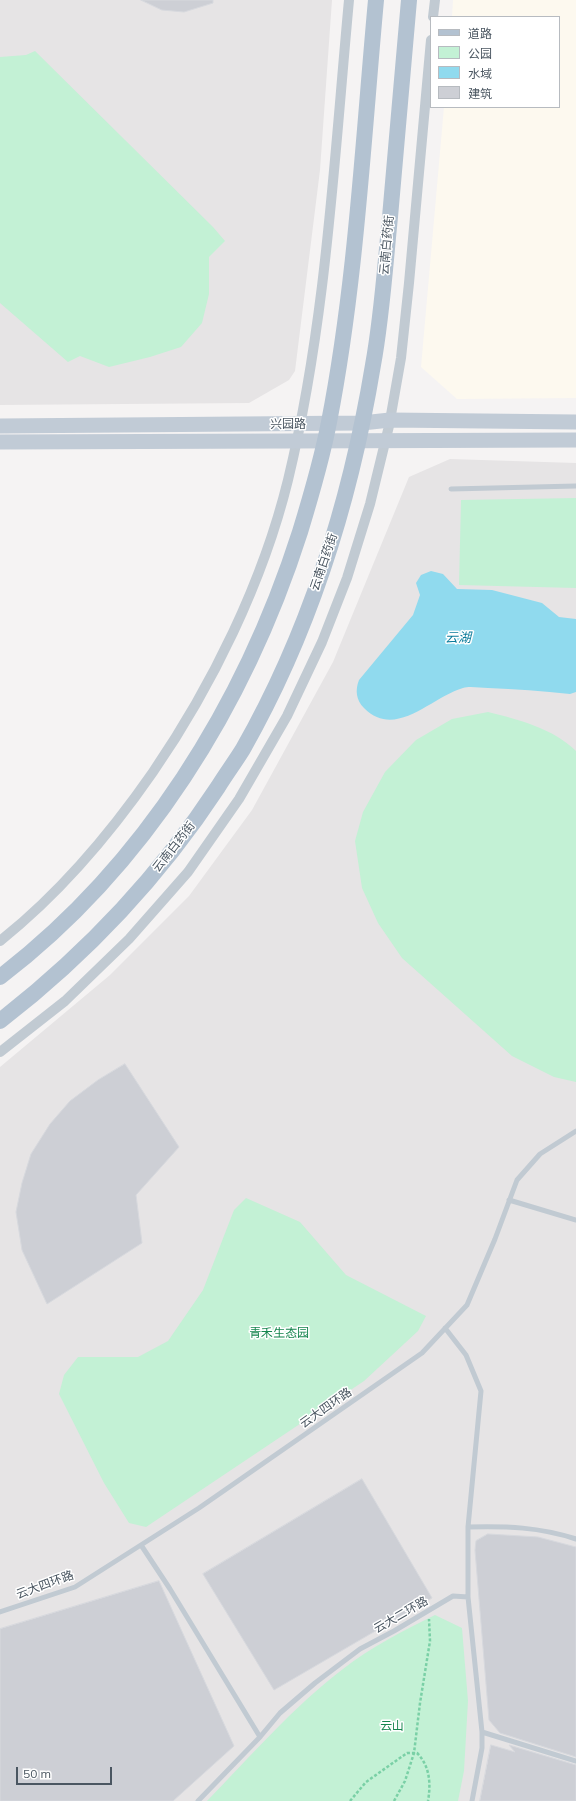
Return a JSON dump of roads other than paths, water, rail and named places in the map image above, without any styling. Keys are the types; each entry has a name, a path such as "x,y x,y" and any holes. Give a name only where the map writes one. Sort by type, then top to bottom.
{"main road":[{"path":"0,977 73,914 124,859 166,803 208,740 240,680 272,613 311,497 326,440 340,365 349,294 376,0"},
{"name":"云南白药街","path":"0,1021 72,960 135,897 195,822 242,750 282,673 316,588 342,509 362,423 373,366 384,281 409,0"},
{"name":"兴园路","path":"0,426 329,424 390,420 576,422"},
{"name":"兴园路","path":"0,442 576,440"}],"street":[{"path":"0,941 16,928 74,872 132,802 176,739 211,677 241,613 267,548 287,482 312,362 323,288 349,0"},
{"path":"433,16 435,0"},
{"path":"0,1052 65,1002 129,939 188,872 239,799 287,716 322,642 347,578 370,504 390,420 401,358 407,306 430,51"}],"lane":[{"path":"451,489 576,486"},
{"name":"云大四环路","path":"0,1612 75,1587 206,1504 422,1353 467,1305 495,1239 517,1180 540,1154 576,1132"},
{"path":"509,1200 576,1220"},
{"path":"445,1328 466,1355 481,1391 468,1527 468,1596 482,1732 482,1748 472,1801"},
{"path":"468,1527 510,1526 560,1534 576,1539"},
{"path":"140,1546 170,1589 260,1737"},
{"name":"云大二环路","path":"198,1801 286,1708 315,1683 360,1649 453,1596 468,1596"},
{"path":"482,1732 576,1761"}],"water":[{"name":"云湖","path":"431,571 443,574 457,589 492,590 542,603 559,617 576,619 576,692 570,694 466,687 451,693 414,713 401,718 388,720 376,717 364,708 359,702 357,695 359,680 413,615 420,595 416,583 421,575"}],"park label":[{"name":"青禾生态园","path":"279,1333"},
{"name":"云山","path":"392,1726"}]}
